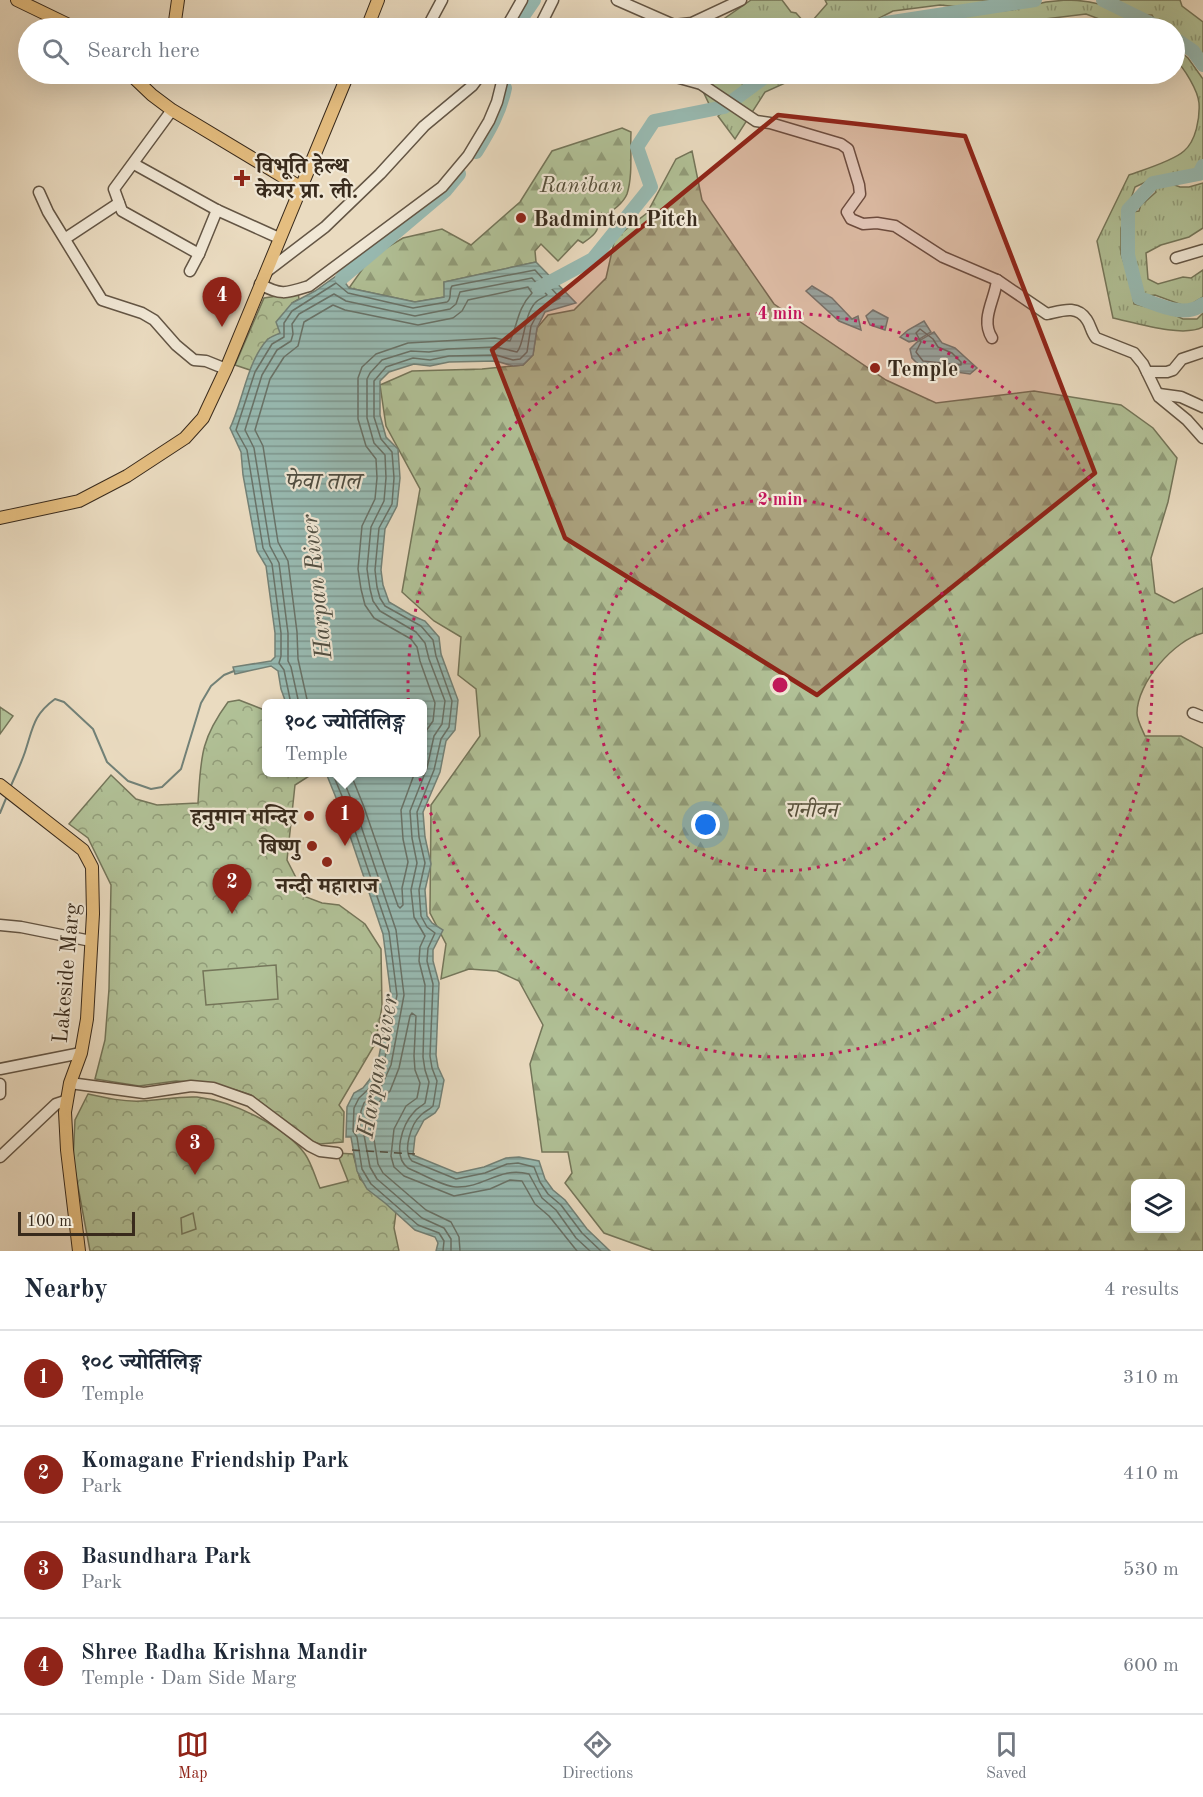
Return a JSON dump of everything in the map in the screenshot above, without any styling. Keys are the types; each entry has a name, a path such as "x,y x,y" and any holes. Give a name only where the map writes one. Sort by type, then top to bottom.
{"main road":[{"path":"16,0 54,18"},
{"path":"175,18 178,0"},
{"path":"371,18 378,0"},
{"path":"140,84 172,110 300,187"},
{"path":"0,518 79,501 127,476 185,438 203,418 226,369 344,84"},
{"name":"Lakeside Marg","path":"0,786 83,850 91,861 92,867 90,996 81,1053 65,1101 76,1250"}],"street":[{"path":"433,18 442,0"},
{"path":"512,18 522,0"},
{"path":"544,18 554,0"},
{"path":"618,0 658,18"},
{"path":"703,18 741,0"},
{"path":"266,272 325,226 380,174 424,126 474,84"},
{"path":"260,284 275,293 291,292 309,286 442,187 468,156 489,121 502,84"},
{"path":"700,84 753,119 841,144 848,149 860,194 847,212 851,219 863,224 877,223 895,226 943,257 997,280 1047,314 1066,309 1077,311 1087,320 1091,333 1096,338 1134,353 1140,358 1159,397 1187,420 1203,438"},
{"path":"172,110 114,189 122,211 200,254"},
{"path":"134,164 217,210 279,238"},
{"path":"39,192 48,212 102,300 142,313 154,320 176,345 194,360 206,361 226,369"},
{"path":"66,238 119,203"},
{"path":"190,271 200,254 217,210"},
{"path":"1176,258 1203,250"},
{"path":"992,338 987,330 988,317 991,300 996,292 997,280"},
{"path":"1147,372 1173,370 1182,359 1203,352"},
{"path":"1159,394 1181,397 1203,407"},
{"path":"0,925 91,941"},
{"path":"0,1069 81,1053"},
{"path":"70,1083 144,1093 190,1086 213,1088 250,1101 310,1146 320,1151 338,1153"},
{"path":"0,1084 0,1094"},
{"path":"0,1157 56,1104 65,1101"}],"highlighted area":[{"path":"778,115 965,136 1095,473 817,695 565,538 492,350"}],"green space":[{"path":"751,0 782,0 791,12 796,13 800,18 725,18"},
{"path":"825,0 997,0 960,7 940,5 893,11 879,18 815,18 827,4"},
{"path":"1078,0 1111,7 1134,18 1097,18 1086,14 1053,18 948,18 954,15 1011,10 1046,2"},
{"path":"1109,0 1180,0 1182,6 1203,22 1203,55 1185,43 1185,18 1154,18 1152,15 1138,15"},
{"path":"1185,55 1203,79 1203,161 1198,169 1152,179 1135,187 1121,228 1121,254 1131,284 1134,304 1168,312 1183,319 1197,319 1203,313 1203,327 1184,331 1113,318 1097,241 1129,175 1179,155 1192,141 1199,115 1199,103 1185,72"},
{"path":"706,84 752,84 723,105 711,108 701,87"},
{"path":"757,84 783,84 765,92 735,139 718,116"},
{"name":"Raniban","path":"622,128 631,132 631,171 627,194 619,205 599,219 597,230 592,236 583,243 578,240 558,261 541,244 535,251 536,262 444,282 445,297 415,302 349,288 371,257 403,238 442,229 471,245 520,202 552,151"},
{"name":"रानीवन","path":"692,151 702,200 774,304 886,380 936,403 1034,391 1121,405 1153,428 1177,458 1168,502 1151,558 1155,593 1174,603 1203,588 1203,633 1180,644 1159,664 1143,689 1137,713 1145,736 1181,736 1203,748 1203,1251 654,1251 604,1233 565,1183 572,1173 568,1152 542,1152 530,1064 543,1025 519,981 497,971 469,969 441,979 446,944 430,913 431,805 480,736 476,689 458,675 461,637 434,621 402,592 420,489 386,426 380,385 412,371 523,365 533,355 537,328 548,315 574,310 606,278 615,238 647,213 676,159"},
{"path":"1203,183 1203,228 1189,237 1161,245 1146,253 1148,279 1158,284 1183,277 1191,278 1203,270 1203,297 1190,305 1182,305 1155,295 1141,294 1131,257 1128,232 1131,220 1129,215 1131,212 1139,211 1141,204 1156,192 1154,188 1157,184 1161,187 1172,184 1189,187"},
{"path":"298,293 299,299 292,303 280,334 268,339 250,370 235,365 264,298"},
{"path":"239,700 262,709 262,777 308,777 295,785 287,860 306,897 322,903 339,905 365,924 381,949 382,1007 375,1044 339,1105 344,1112 343,1142 320,1144 311,1141 251,1095 236,1090 206,1083 176,1081 139,1086 95,1079 105,1040 109,989 111,885 88,838 69,824 111,775 136,799 157,805 198,803 201,761 207,739 228,702"},
{"path":"0,707 13,716 0,734"},
{"path":"276,965 278,999 206,1005 203,971"},
{"path":"88,1094 135,1101 197,1097 241,1109 257,1116 296,1144 312,1166 320,1188 348,1181 337,1153 353,1154 360,1179 396,1212 394,1228 399,1251 90,1251 73,1160 75,1120"},
{"path":"193,1213 196,1229 182,1234 181,1218"}],"water":[{"name":"फेवा ताल","path":"536,262 576,303 545,312 537,328 533,355 523,365 513,366 496,361 449,362 430,366 414,364 389,372 380,381 380,415 386,437 398,449 400,478 397,506 385,529 381,570 383,585 389,602 425,621 439,637 441,654 458,700 455,730 446,741 440,772 423,812 425,837 431,864 425,890 427,916 432,923 443,930 433,950 433,961 439,983 436,1055 444,1080 439,1107 435,1113 424,1120 415,1137 413,1155 457,1173 484,1167 506,1158 519,1157 539,1161 545,1179 553,1190 565,1200 587,1229 610,1251 436,1251 438,1243 435,1237 415,1230 367,1189 357,1171 351,1137 346,1137 347,1107 354,1093 363,1088 370,1079 378,1061 391,996 383,934 343,815 328,777 427,777 427,699 285,699 278,671 271,666 235,674 233,667 271,661 275,657 275,633 266,566 257,551 241,452 230,428 250,370 260,349 267,340 280,333 276,322 292,303 315,291 339,274 349,288 415,302 444,297 444,282"},
{"path":"812,286 832,298 852,319 858,316 861,330 839,321 806,291"},
{"path":"873,310 888,318 885,330 870,325 866,316"},
{"path":"924,321 931,332 918,340 909,342 900,337 908,330"},
{"path":"934,332 942,343 955,348 977,368 970,374 921,367 912,358 910,349"}],"waterway":[{"path":"522,18 534,0"},
{"path":"918,18 1035,0"},
{"path":"1103,0 1140,18"},
{"path":"1185,46 1193,51 1203,65"},
{"path":"539,288 593,259 651,187 637,147 654,121 724,107 755,84"},
{"path":"476,152 493,121 505,88"},
{"path":"1203,166 1199,174 1153,183 1128,210 1128,255 1139,298 1179,310 1188,310 1203,304"},
{"path":"342,278 445,191 459,174"},
{"path":"10,788 38,716 55,699 64,702 93,729 107,762 128,781 151,789 162,787 181,769 201,703 211,686 224,675 234,671"},
{"path":"0,813 7,796"}],"ferry route":[{"path":"352,1150 415,1154"}],"place":[{"name":"विभूति हेल्थ केयर प्रा. ली.","path":"242,178"},
{"name":"Badminton Pitch","path":"521,218"},
{"name":"Shree Radha Krishna Mandir","path":"222,327"},
{"name":"Temple","path":"875,368"},
{"name":"हनुमान मन्दिर","path":"309,816"},
{"name":"बिष्णु","path":"312,846"},
{"name":"१०८ ज्योर्तिलिङ्ग","path":"345,846"},
{"name":"नन्दी महाराज","path":"327,862"},
{"name":"Komagane Friendship Park","path":"232,914"},
{"name":"Basundhara Park","path":"195,1175"}],"water label":[{"name":"Harpan River","path":"316,587"},
{"name":"Harpan River","path":"377,1066"}]}
